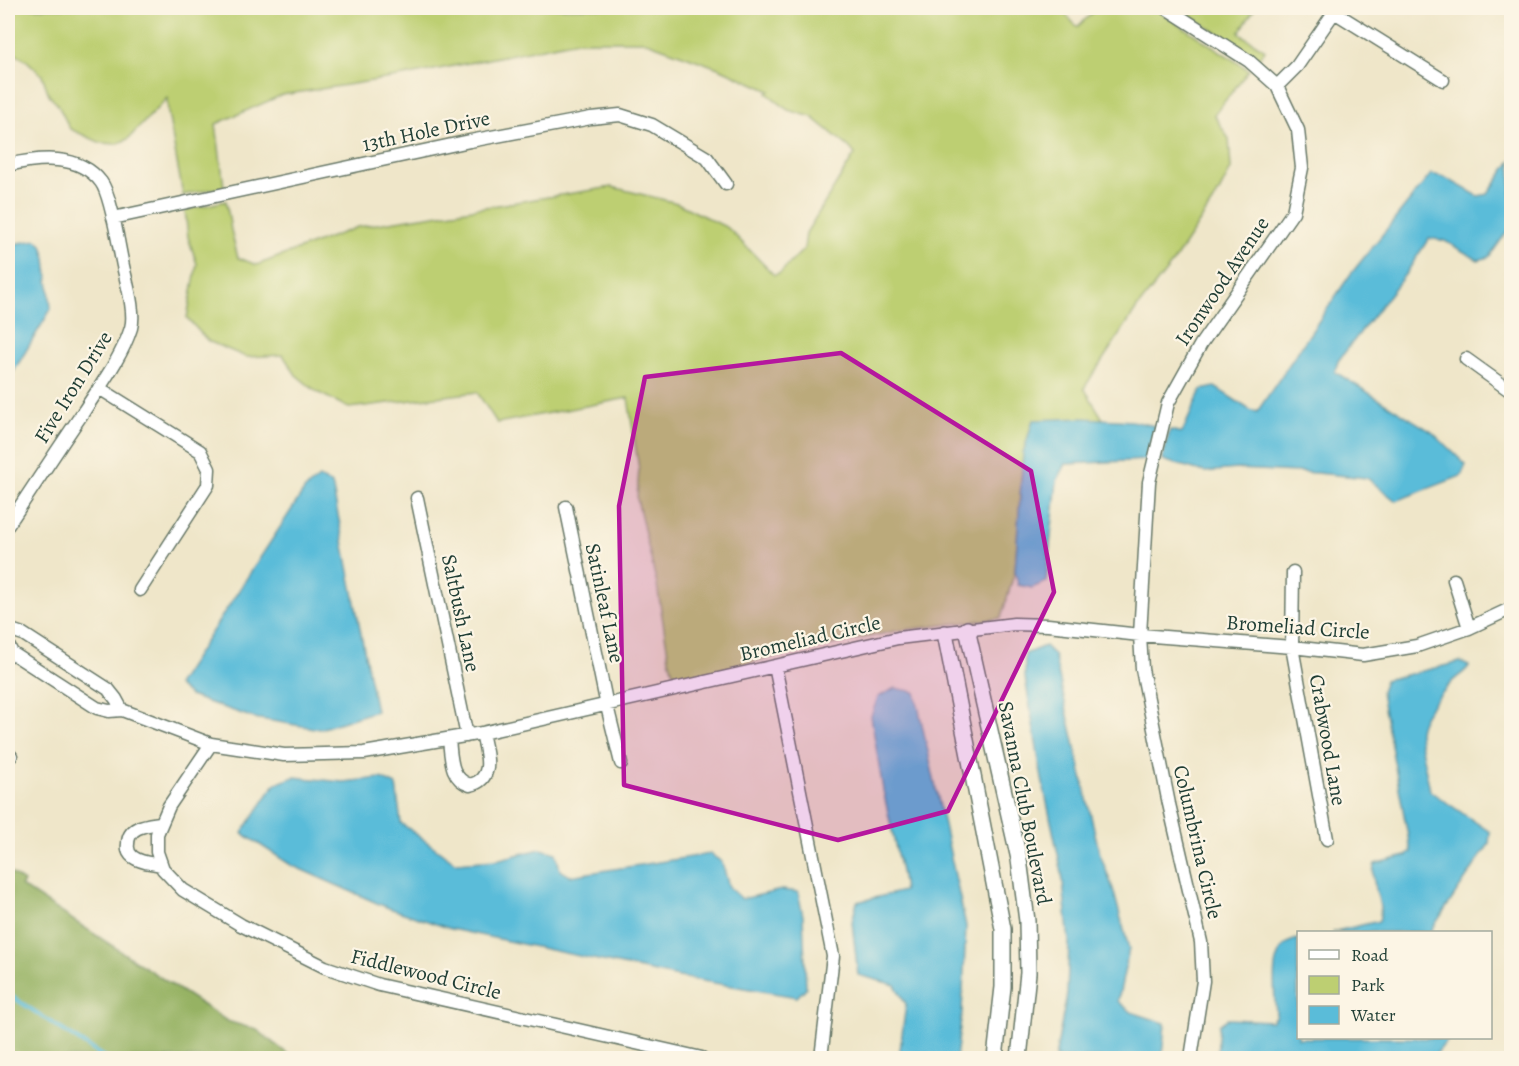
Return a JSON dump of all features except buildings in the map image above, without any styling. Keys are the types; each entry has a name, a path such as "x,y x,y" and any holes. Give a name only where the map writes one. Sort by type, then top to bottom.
{"street":[{"name":"Ironwood Avenue","path":"1140,635 1149,482 1168,403 1201,344 1293,212 1302,168 1299,130 1276,86 1249,61 1166,8"},
{"path":"1276,86 1297,66 1335,10 1443,80"},
{"name":"13th Hole Drive","path":"113,218 470,141 591,118 620,115 652,125 706,158 726,184"},
{"name":"Five Iron Drive","path":"8,165 27,161 62,159 85,168 101,182 113,218 130,302 132,326 99,388 8,525"},
{"path":"1466,359 1512,392"},
{"path":"99,388 200,451 209,469 208,485 140,590"},
{"name":"Saltbush Lane","path":"417,498 467,736"},
{"name":"Satinleaf Lane","path":"566,507 621,763"},
{"name":"Crabwood Lane","path":"1293,572 1292,647 1327,839"},
{"path":"1454,580 1469,628"},
{"name":"Bromeliad Circle","path":"8,645 12,653 97,708 109,711 122,710 211,744 284,755 364,753 467,736 898,638 967,629 1014,624 1048,625 1363,655 1417,646 1469,628 1512,608"},
{"path":"8,629 22,634 108,689 122,710"},
{"name":"Savanna Club Boulevard","path":"967,629 1019,859 1027,921 1028,973 1019,1059"},
{"path":"945,633 1003,929 1003,987 994,1059"},
{"name":"Columbrina Circle","path":"1140,635 1142,669 1169,804 1201,942 1203,981 1191,1059"},
{"path":"775,666 833,956 821,1059"},
{"path":"449,739 455,773 462,783 476,784 487,772 488,763 482,733"},
{"path":"160,823 145,825 135,830 129,838 130,855 161,865 157,843 160,823 211,744"},
{"name":"Fiddlewood Circle","path":"161,865 168,876 183,890 241,925 325,967 379,986 702,1059"}],"highlighted area":[{"path":"841,353 1031,471 1054,592 948,811 838,840 624,785 619,506 645,377"}],"green space":[{"path":"8,8 1060,8 1077,27 1098,8 1154,8 1249,70 1214,115 1229,139 1231,169 1219,192 1174,261 1137,308 1084,388 1103,419 1033,420 1023,454 1015,571 1001,618 896,631 766,659 676,682 669,659 657,585 637,499 639,469 628,398 497,423 477,392 349,408 317,392 296,375 283,355 246,357 208,341 187,318 197,264 188,237 185,210 226,201 238,258 257,265 358,227 612,187 677,203 728,228 774,275 780,273 804,249 806,233 855,154 850,148 812,117 788,110 767,93 770,91 721,69 644,41 577,41 404,76 282,95 216,124 224,187 183,195 167,98 128,139 116,144 101,143 70,129 58,105 49,95 42,75 26,60 8,50"},
{"path":"1178,8 1255,8 1239,33 1265,50 1258,59"},
{"path":"8,871 24,882 21,886 227,1021 257,1030 293,1058 8,1058"}],"water":[{"path":"1511,161 1511,226 1489,257 1478,260 1445,241 1429,238 1407,272 1338,361 1335,372 1432,432 1466,465 1461,476 1396,501 1367,478 1237,469 1205,472 1162,460 1170,430 1182,433 1201,390 1215,387 1250,410 1257,412 1350,275 1431,174 1444,177 1478,196 1488,194"},
{"path":"36,240 42,245 46,258 51,309 8,381 8,245"},
{"path":"1084,418 1132,421 1155,426 1146,460 1066,464 1057,481 1046,582 1032,588 1018,585 1015,571 1023,454 1033,420"},
{"path":"319,478 332,484 376,711 320,729 254,718 190,696 177,685 305,489"},
{"path":"1045,646 1054,655 1099,851 1113,889 1129,949 1118,1001 1131,1012 1165,1023 1162,1058 1055,1058 1067,994 1069,942 1062,873 1042,779 1025,677 1025,654"},
{"path":"1460,662 1469,666 1451,682 1426,712 1420,725 1420,743 1430,791 1490,832 1489,844 1431,931 1336,931 1379,921 1380,907 1373,871 1375,864 1406,856 1411,852 1381,692 1385,680"},
{"path":"895,688 915,692 966,926 962,1012 956,1058 899,1058 906,1004 895,985 858,975 852,922 857,902 904,891 883,790 871,716 878,697"},
{"path":"294,777 343,782 381,778 396,785 401,823 456,863 496,860 541,849 556,853 560,870 570,876 710,854 722,862 729,887 742,899 782,890 798,892 803,916 806,988 797,997 679,977 451,929 386,907 291,865 242,833 275,784"},
{"path":"1297,939 1297,1039 1448,1039 1433,1058 1217,1058 1219,1025 1227,1019 1272,1021 1276,1015 1275,970 1281,950 1288,943"}],"waterway":[{"path":"8,994 105,1058"}]}
